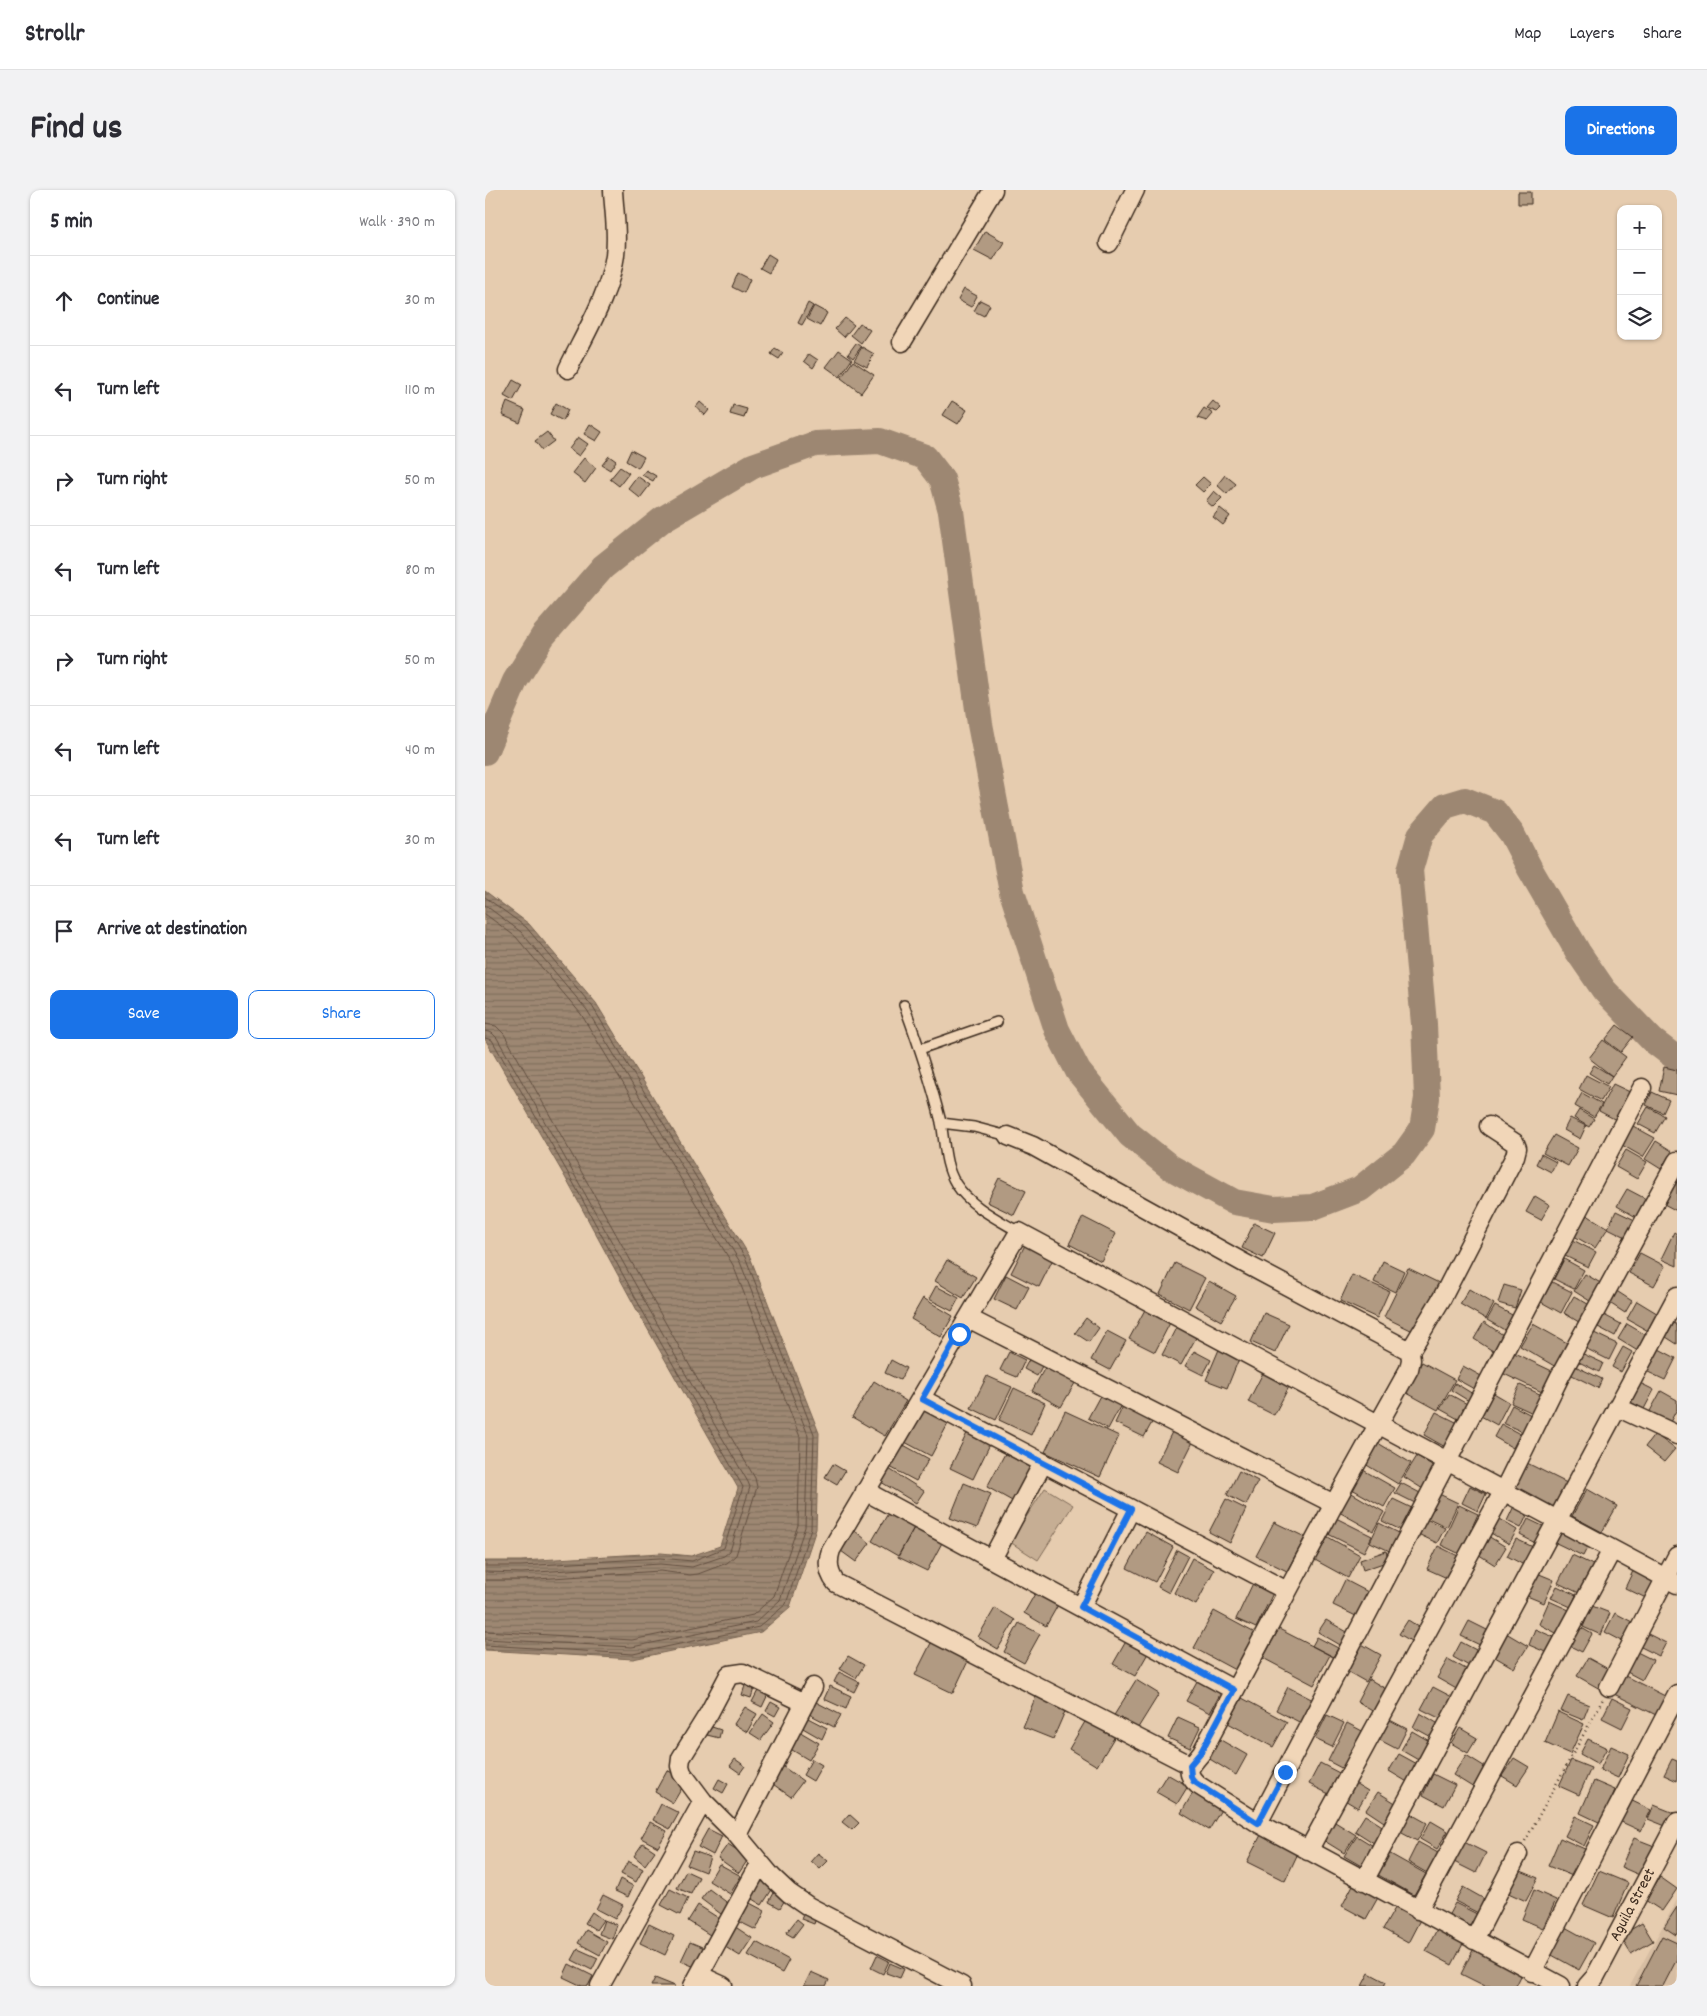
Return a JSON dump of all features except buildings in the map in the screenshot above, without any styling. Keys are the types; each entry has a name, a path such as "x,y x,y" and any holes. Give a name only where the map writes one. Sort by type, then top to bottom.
{"street":[{"path":"568,369 611,275 615,255 616,229 613,190"},
{"path":"902,342 993,190"},
{"path":"1109,244 1135,190"},
{"path":"1258,1823 1642,1088"},
{"path":"1489,1126 1515,1143 1517,1148 1515,1156 1442,1298 1410,1351 1409,1369 1201,1752 1190,1765 1191,1776 1198,1785 1258,1823 1561,1986"},
{"path":"1008,1136 1033,1146 1244,1263 1410,1351"},
{"path":"1308,1851 1503,1492 1560,1376 1677,1161"},
{"path":"1190,1765 836,1583 830,1572 829,1557 865,1491 922,1399 1019,1232 1447,1461 1557,1522 1671,1581"},
{"path":"1364,1881 1677,1296"},
{"path":"968,1318 1334,1504"},
{"path":"922,1399 1287,1591"},
{"path":"1617,1407 1677,1434"},
{"path":"992,1560 1043,1463"},
{"path":"865,1491 1234,1690"},
{"path":"1081,1607 1131,1509"},
{"path":"1419,1910 1612,1550"},
{"path":"1609,1687 1671,1581 1677,1556"},
{"path":"805,1702 743,1673 729,1675 709,1713 681,1758 680,1766 682,1773 703,1800 789,1894 962,1986"},
{"path":"737,1835 813,1687"},
{"path":"1532,1972 1677,1694"},
{"path":"600,1986 703,1800"},
{"name":"Aguila Street","path":"1587,1986 1595,1977 1677,1822"},
{"path":"1474,1940 1518,1854"},
{"path":"723,1986 696,1980 760,1864"}],"lane":[{"path":"904,1005 920,1049 941,1123 948,1166 955,1183 967,1198 1019,1232"},
{"path":"920,1049 997,1022"},
{"path":"941,1123 974,1127 1008,1136"}],"path":[{"path":"1518,1854 1609,1687"}],"shaded area":[{"path":"1045,1488 1073,1505 1038,1560 1010,1542"},
{"path":"1677,1900 1677,1986 1630,1986"}],"water":[{"path":"485,891 529,924 596,1003 750,1257 819,1433 816,1529 790,1607 761,1632 633,1659 485,1650 485,1561 521,1561 661,1553 691,1556 720,1546 738,1488 638,1312 565,1177 485,1039"}],"waterway":[{"path":"485,752 515,681 543,636 603,567 663,519 753,466 815,444 880,441 925,457 942,479 951,511 980,724 1012,892 1057,1030 1078,1071 1130,1135 1170,1167 1234,1202 1274,1209 1313,1207 1360,1189 1404,1154 1422,1129 1427,1098 1424,1024 1410,870 1420,835 1445,806 1465,800 1495,812 1512,834 1578,952 1604,990 1652,1040 1677,1059"}],"route":[{"path":"959,1334 922,1399 1131,1509 1081,1607 1234,1690 1201,1752 1190,1765 1193,1781 1258,1823 1285,1772"}]}
